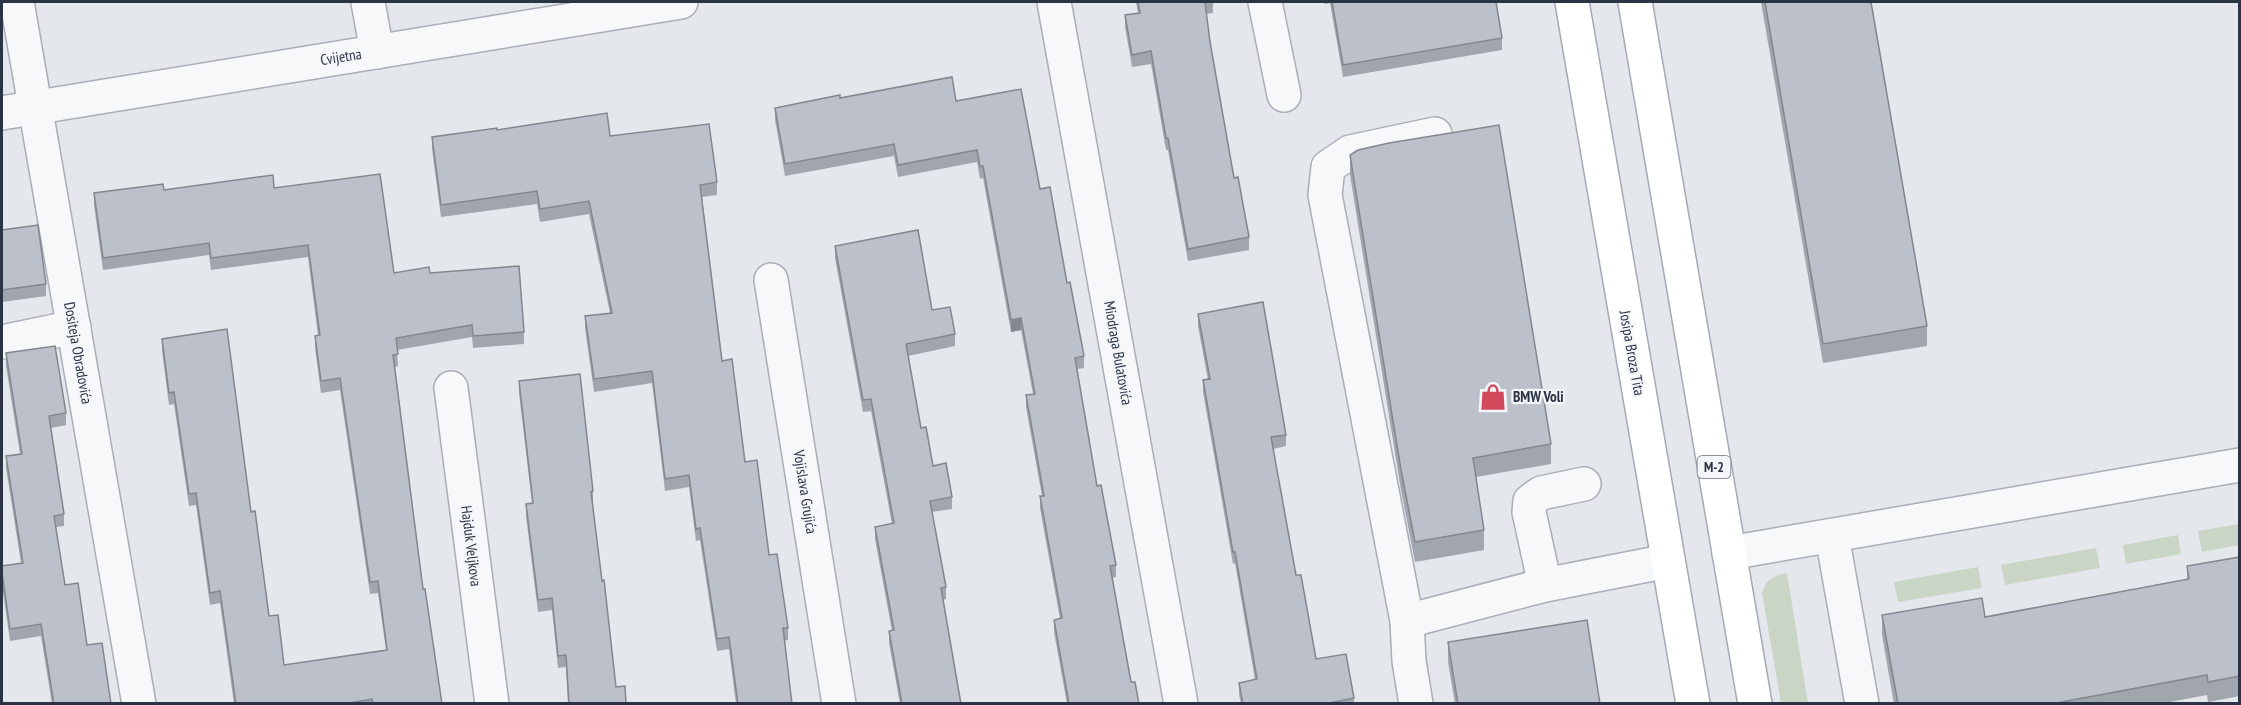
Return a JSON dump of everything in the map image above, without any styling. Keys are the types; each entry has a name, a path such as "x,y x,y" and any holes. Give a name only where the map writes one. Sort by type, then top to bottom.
{"main road":[{"name":"Josipa Broza Tita","path":"1572,2 1693,704"},
{"name":"M-2","path":"1635,2 1755,704"}],"street":[{"name":"Dositeja Obradovića","path":"18,2 140,704"},
{"path":"368,2 377,52"},
{"name":"Cvijetna","path":"2,113 681,2"},
{"name":"Miodraga Bulatovića","path":"1054,2 1181,704"},
{"path":"1265,2 1284,95"},
{"path":"1416,704 1409,662 1407,621 1325,195 1328,167 1350,152 1435,134"},
{"name":"Vojislava Grujića","path":"771,280 839,704"},
{"path":"2,342 74,327"},
{"name":"Hajduk Veljkova","path":"451,388 492,704"},
{"path":"1729,553 2240,465"},
{"path":"1545,585 1528,512 1530,501 1541,493 1584,484"},
{"path":"1832,536 1862,704"},
{"path":"1407,621 1545,585 1668,561"}],"green space":[{"path":"2239,524 2239,545 2202,552 2198,531"},
{"path":"2178,535 2181,554 2126,564 2123,545"},
{"path":"2096,548 2100,568 2005,585 2001,565"},
{"path":"1978,567 1982,588 1898,602 1894,582"},
{"path":"1787,573 1808,703 1781,703 1762,593 1771,579"}],"building":[{"path":"1138,2 1205,2 1234,178 1238,177 1249,237 1188,249 1151,51 1132,55 1125,15 1140,13"},
{"path":"1332,2 1496,2 1502,38 1343,65"},
{"path":"1765,2 1871,2 1927,326 1823,344"},
{"path":"952,77 956,101 1021,89 1040,189 1050,187 1067,283 1070,282 1084,356 1075,358 1097,486 1101,485 1116,565 1110,566 1131,682 1135,682 1139,704 1069,704 1054,620 1062,618 1040,496 1044,496 1026,395 1035,394 1021,318 1011,320 983,166 980,166 977,150 898,165 894,144 785,164 775,108"},
{"path":"607,113 610,136 709,124 717,182 700,185 722,361 732,359 745,462 757,460 769,555 777,554 788,628 783,628 792,704 738,704 729,637 717,639 700,528 696,529 689,475 665,479 652,371 594,379 585,316 612,313 589,201 540,209 537,191 441,205 432,137 497,128 497,130"},
{"path":"1499,125 1551,444 1473,458 1484,530 1415,542 1401,470 1350,155 1358,150 1389,143"},
{"path":"380,174 394,273 429,267 430,273 519,266 524,332 473,336 472,325 396,338 398,354 393,355 423,589 425,589 442,704 373,704 372,699 344,704 236,704 220,591 210,593 196,493 189,494 174,392 169,393 162,339 227,329 251,512 255,511 269,616 278,615 284,665 387,650 378,581 370,582 340,378 321,381 315,336 320,335 308,245 211,258 209,243 103,258 94,193 163,184 164,190 273,175 274,188"},
{"path":"38,225 46,284 2,290 2,230"},
{"path":"918,230 932,310 950,307 955,334 906,344 921,428 926,427 933,466 946,463 952,497 930,501 946,587 941,588 961,704 902,704 889,631 894,630 875,527 894,523 871,399 863,400 835,246"},
{"path":"1263,302 1286,435 1271,437 1296,575 1301,575 1316,659 1346,654 1354,698 1325,704 1243,704 1239,683 1257,679 1203,380 1210,379 1198,314"},
{"path":"55,346 66,413 49,416 64,514 54,516 65,585 78,583 87,645 102,643 111,704 54,704 41,624 10,629 2,566 23,563 6,456 22,454 6,353"},
{"path":"580,374 593,491 591,492 616,687 625,686 626,704 569,704 566,655 558,656 552,598 538,600 526,504 533,503 519,381"},
{"path":"2240,557 2240,676 2208,682 2207,675 2051,704 1898,704 1882,615 1982,598 1985,617 2189,579 2187,566"},
{"path":"1587,620 1600,704 1458,704 1448,642"}],"place":[{"name":"BMW Voli","path":"1493,397"}]}
